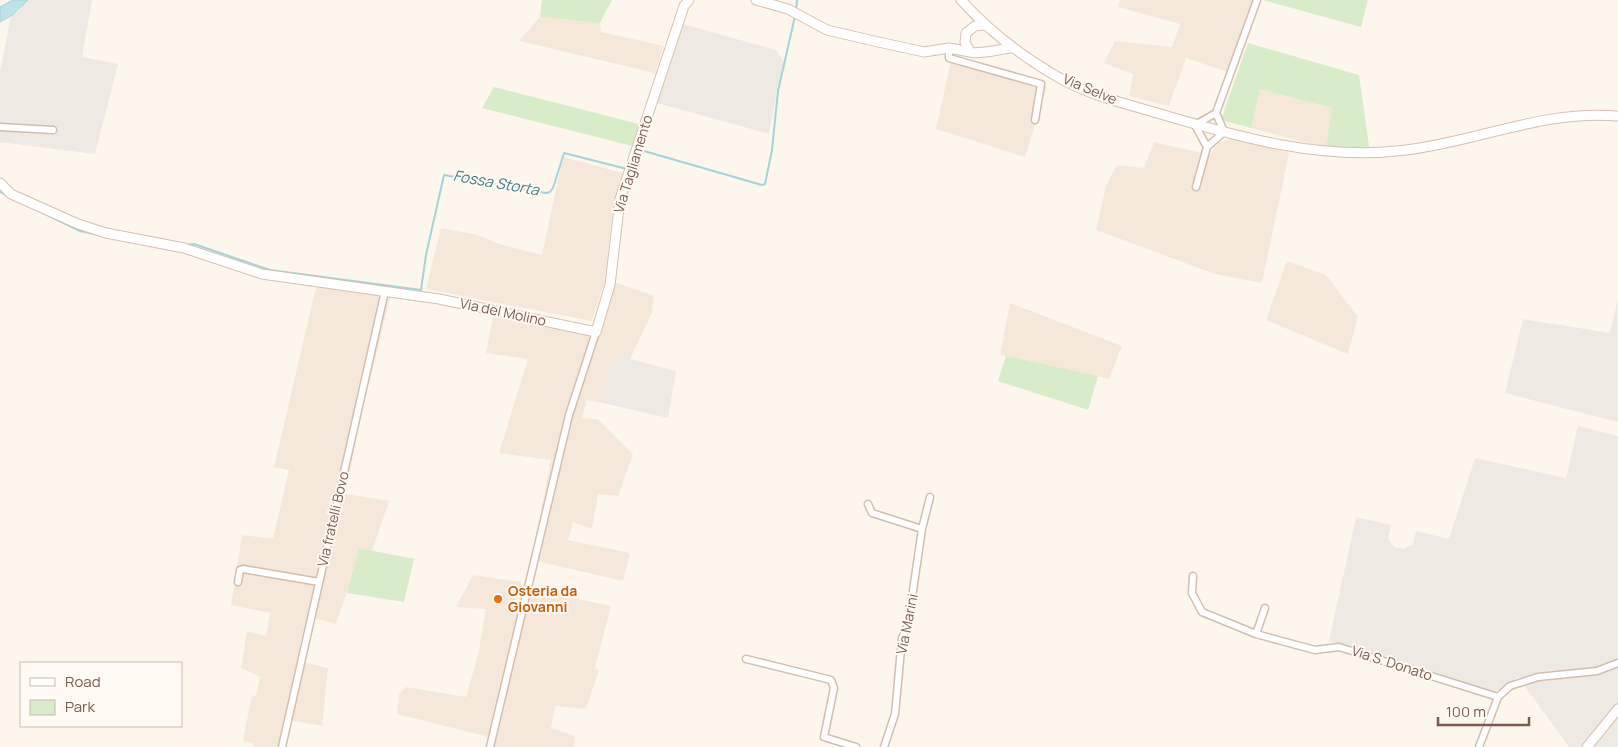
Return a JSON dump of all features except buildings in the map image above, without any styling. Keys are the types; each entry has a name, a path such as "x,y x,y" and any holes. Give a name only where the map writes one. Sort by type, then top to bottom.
{"street":[{"path":"756,0 788,9 827,30 924,52 949,48 978,54 989,50 1011,48"},
{"path":"961,0 993,32 989,50"},
{"path":"1207,147 1195,125 1216,113 1257,0"},
{"name":"Via Tagliamento","path":"596,332 610,285 618,209 686,1"},
{"path":"970,10 966,33 970,52"},
{"path":"949,48 966,33 984,24"},
{"name":"Via Selve","path":"993,32 1011,48 1066,82 1113,100 1195,125 1307,150 1370,154 1439,145 1519,124 1554,118 1618,116"},
{"name":"Via Selve","path":"949,48 949,58 1041,84 1035,120"},
{"path":"1196,187 1207,147 1224,132 1216,113"},
{"path":"0,127 53,130"},
{"name":"Via del Molino","path":"0,183 11,194 33,205 106,233 184,248 262,274 439,299 596,332"},
{"name":"Via fratelli Bovo","path":"282,747 385,291"},
{"path":"490,747 570,415 596,332"},
{"name":"Via Marini","path":"884,747 895,714 902,638 908,625 922,529 930,497"},
{"path":"868,504 872,513 922,529"},
{"path":"238,582 240,570 243,569 319,582"},
{"name":"Via S. Donato","path":"1193,576 1192,592 1202,612 1256,634 1315,650 1339,647 1498,697"},
{"path":"1256,634 1265,608"},
{"path":"746,659 831,680 834,688 824,737 856,747"},
{"path":"1479,747 1498,697 1510,686 1538,677 1597,671 1618,663"},
{"path":"1587,747 1618,709"}],"shaded area":[{"path":"28,0 92,0 82,57 118,64 95,154 0,142 0,72 11,16"},
{"path":"1120,0 1253,0 1228,72 1186,58 1169,106 1129,96 1133,74 1104,63 1115,41 1172,47 1180,24 1118,7"},
{"path":"540,17 600,23 601,32 664,46 655,73 519,41"},
{"path":"683,24 776,50 786,65 778,84 769,134 657,103"},
{"path":"951,61 1047,86 1025,157 936,129"},
{"path":"1260,89 1332,108 1326,148 1251,128"},
{"path":"1233,138 1289,153 1262,283 1215,274 1096,230 1106,186 1117,165 1144,168 1154,142 1210,155 1218,143"},
{"path":"563,157 623,173 612,215 605,281 592,321 426,289 441,228 478,235 496,243 542,255"},
{"path":"1287,261 1326,275 1358,317 1348,354 1266,320"},
{"path":"615,282 654,296 652,312 633,353 627,353 610,368 603,403 587,400 582,418 598,419 633,454 618,496 598,494 592,529 573,522 568,540 630,553 623,581 536,561 547,513 541,510 551,460 499,453 528,359 486,353 494,312 601,329"},
{"path":"317,283 391,294 356,437 346,494 389,501 372,551 359,548 350,583 336,624 313,618 302,662 328,668 322,726 289,720 283,747 253,747 253,743 243,741 252,695 256,696 260,677 241,668 247,631 266,636 270,613 231,605 242,535 273,539 289,470 274,467"},
{"path":"1618,299 1618,422 1505,393 1523,319 1610,333"},
{"path":"1010,303 1122,346 1109,379 1000,355"},
{"path":"627,353 633,353 630,359 676,371 668,418 603,403 610,368"},
{"path":"1578,426 1618,436 1618,747 1569,747 1518,677 1496,692 1329,641 1356,517 1391,525 1388,538 1394,547 1404,549 1413,544 1416,531 1449,539 1475,458 1566,478"},
{"path":"473,575 521,582 516,606 525,607 529,589 611,606 595,668 599,670 586,709 555,706 551,728 575,736 574,747 487,747 489,737 397,714 399,694 406,687 466,697 478,655 486,609 456,607"}],"green space":[{"path":"542,0 612,0 600,23 540,17"},
{"path":"1263,0 1368,0 1361,27"},
{"path":"1248,43 1359,75 1370,153 1326,148 1332,108 1260,89 1251,128 1221,120"},
{"path":"494,87 639,124 632,146 482,108"},
{"path":"1006,356 1098,376 1088,410 998,381"},
{"path":"359,548 414,559 404,602 347,593"}],"water":[{"path":"13,0 28,0 11,16 0,22 0,7"}],"waterway":[{"name":"Fossa Storta","path":"796,9 797,0"},
{"name":"Fossa Storta","path":"632,170 635,170 644,151 762,185 765,184 772,150 778,91 795,16"},
{"name":"Fossa Storta","path":"185,245 194,244 270,270 421,290 426,255 444,175 546,193 550,192 553,188 564,153 627,169"},
{"name":"Fossa Storta","path":"0,192 80,231 184,252"}],"place":[{"name":"Osteria da Giovanni","path":"498,599"}]}
